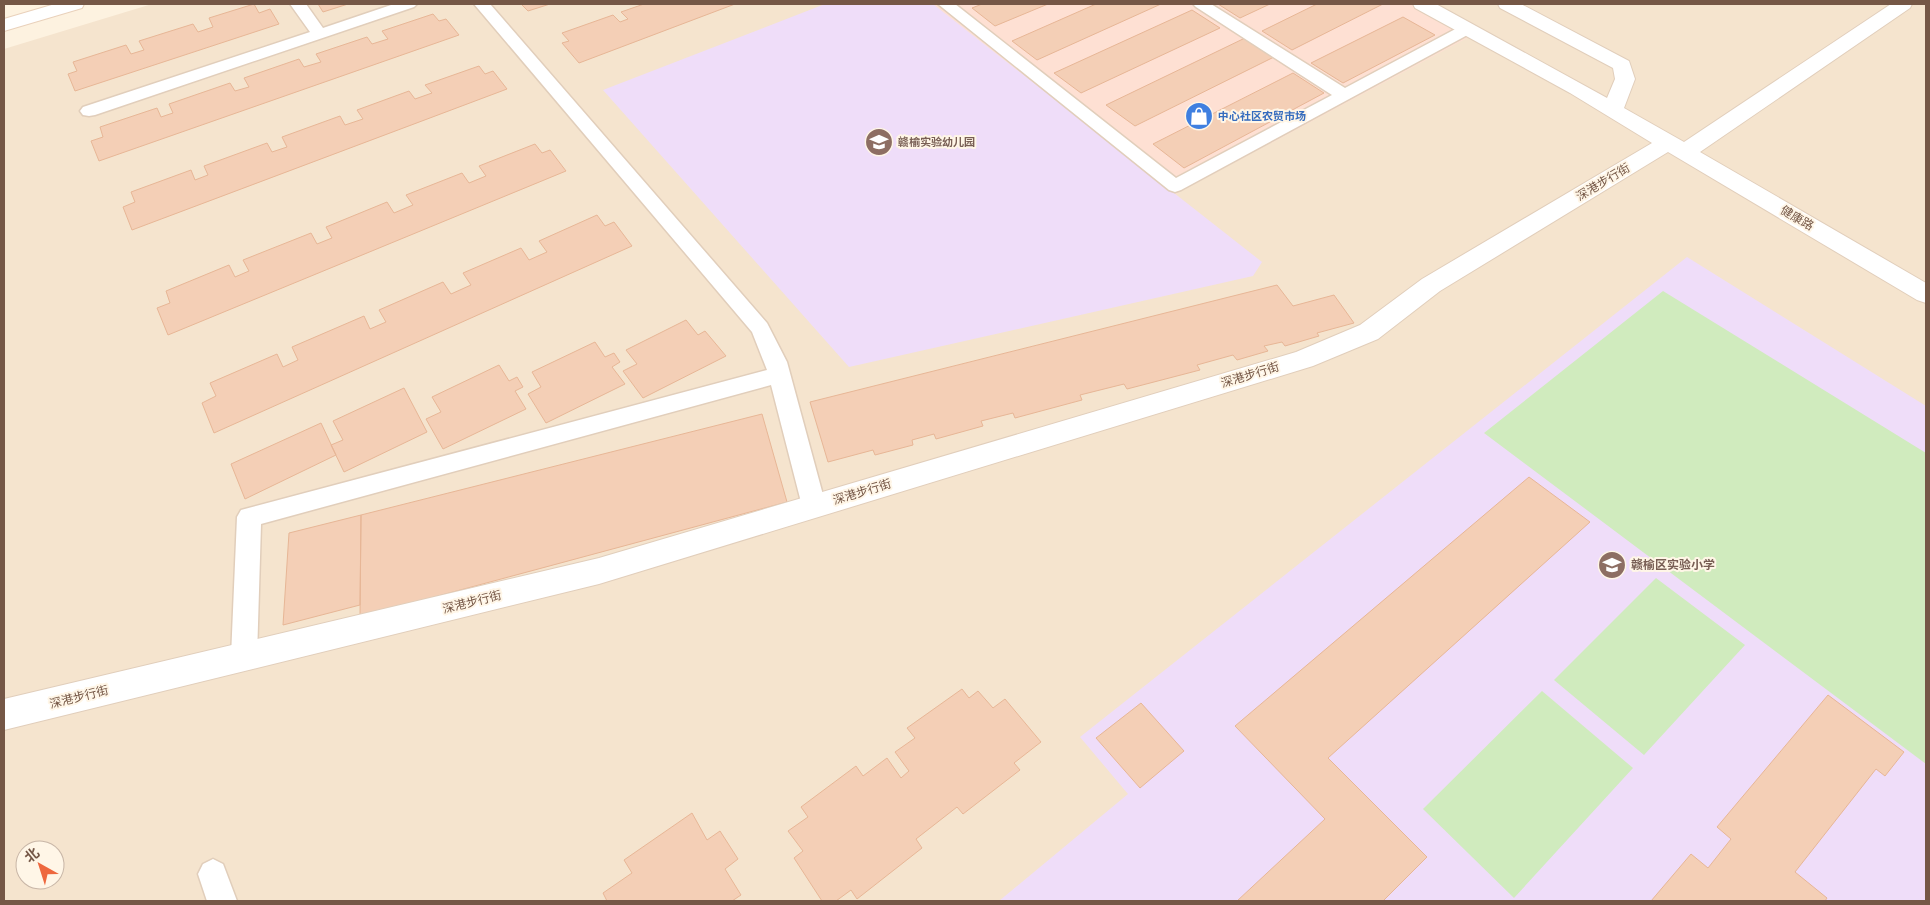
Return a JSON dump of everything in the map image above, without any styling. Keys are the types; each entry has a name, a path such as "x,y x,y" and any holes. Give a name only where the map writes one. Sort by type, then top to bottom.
{"street":[{"path":"4,9 22,4"},
{"path":"4,25 75,4"},
{"name":"健康路","path":"1422,4 1613,110 1926,294"},
{"path":"1507,4 1622,65 1625,79 1613,110"},
{"name":"深港步行街","path":"4,715 599,571 1304,358 1370,332 1432,285 1677,147 1903,4"}],"lane":[{"path":"298,4 318,34"},
{"path":"89,112 409,4"},
{"path":"482,4 760,328 776,362 814,506"},
{"path":"946,4 1175,186 1468,29"},
{"path":"1201,4 1344,95"},
{"path":"244,657 249,517 779,375"},
{"path":"213,874 222,901"}],"shaded area":[{"path":"152,4 1926,4 1926,901 4,901 4,49"},
{"name":"赣榆实验幼儿园","path":"825,4 933,4 1262,262 1253,276 849,367 603,90"},
{"name":"中心社区农贸市场","path":"933,4 1410,4 1469,37 1176,194"},
{"name":"赣榆区实验小学","path":"1687,257 1926,406 1926,901 999,901 1128,794 1080,737"}],"green space":[{"path":"1663,291 1926,453 1926,764 1484,433"},
{"path":"1656,578 1745,645 1644,755 1554,680"},
{"path":"1542,691 1633,768 1514,898 1423,809"}],"building":[{"path":"254,4 259,13 270,9 279,24 75,91 68,74 77,71 73,62 126,45 131,54 144,50 139,41 193,24 198,32 213,27 209,18"},
{"path":"318,4 348,4 323,12"},
{"path":"521,4 550,4 528,11"},
{"path":"644,4 735,4 579,63 562,43 569,41 562,33 613,15 620,22 628,19 621,12"},
{"path":"982,4 1048,4 995,26 972,8"},
{"path":"1096,4 1161,4 1037,60 1012,41"},
{"path":"1218,4 1270,4 1240,18"},
{"path":"1317,4 1383,4 1292,50 1262,31"},
{"path":"1192,10 1220,28 1081,93 1054,73"},
{"path":"433,14 439,21 446,19 459,35 99,161 91,141 103,137 100,127 157,108 161,117 173,113 169,104 230,83 235,91 249,87 244,78 299,59 304,67 321,62 316,54 367,37 372,44 388,39 382,31"},
{"path":"1403,17 1435,35 1343,83 1311,63"},
{"path":"1245,38 1274,57 1135,126 1106,105"},
{"path":"479,66 485,74 493,71 507,89 132,230 123,207 135,202 131,192 191,170 195,180 208,175 204,166 267,143 272,152 287,147 282,137 340,116 345,125 363,119 357,110 409,91 415,99 432,93 425,85"},
{"path":"1293,73 1324,93 1184,168 1153,144"},
{"path":"535,144 542,153 550,150 566,171 168,335 157,308 170,303 166,291 229,265 235,277 249,271 243,260 311,233 317,244 332,238 326,227 387,202 394,213 413,205 406,195 462,173 469,183 486,176 479,166"},
{"path":"597,215 605,226 614,222 632,246 214,433 202,403 216,396 210,383 277,354 283,367 298,360 292,347 364,316 370,329 386,322 379,310 443,282 451,294 471,285 463,273 521,248 529,260 547,252 539,241"},
{"path":"1277,285 1293,306 1334,295 1354,323 1317,333 1319,336 1285,346 1282,342 1264,346 1268,351 1237,360 1233,355 1197,365 1200,370 1127,389 1124,384 1080,395 1082,400 1015,418 1013,413 981,421 983,426 936,439 934,434 912,440 913,445 875,455 873,450 828,462 810,402"},
{"path":"686,320 698,335 705,331 726,356 643,398 623,371 637,364 626,350"},
{"path":"595,342 605,357 614,353 620,362 612,367 625,384 546,423 528,394 541,387 532,372"},
{"path":"499,365 509,381 517,377 523,387 515,391 526,409 443,449 426,419 441,412 432,397"},
{"path":"404,388 427,432 344,472 331,445 343,440 333,421"},
{"path":"762,414 787,502 360,617 361,515"},
{"path":"321,423 336,455 245,499 231,464"},
{"path":"1529,477 1590,522 1328,758 1427,857 1383,901 1237,901 1325,819 1235,726"},
{"path":"361,515 360,605 283,625 289,533"},
{"path":"962,689 969,698 978,691 993,708 1005,699 1041,742 1014,763 1020,770 963,814 957,807 916,839 922,848 857,899 851,890 836,901 822,901 794,858 803,851 788,831 808,817 801,807 856,766 863,776 887,758 901,778 909,771 895,752 915,738 907,728"},
{"path":"1828,695 1904,752 1885,776 1876,769 1795,872 1827,898 1825,901 1651,901 1691,854 1708,868 1731,839 1717,827"},
{"path":"1141,703 1184,751 1140,788 1096,738"},
{"path":"692,813 707,840 720,831 738,859 725,869 741,895 732,901 607,901 603,893 632,873 624,860"}],"place":[{"name":"中心社区农贸市场","path":"1199,116"},
{"name":"赣榆实验幼儿园","path":"879,142"},
{"name":"赣榆区实验小学","path":"1612,565"}]}
